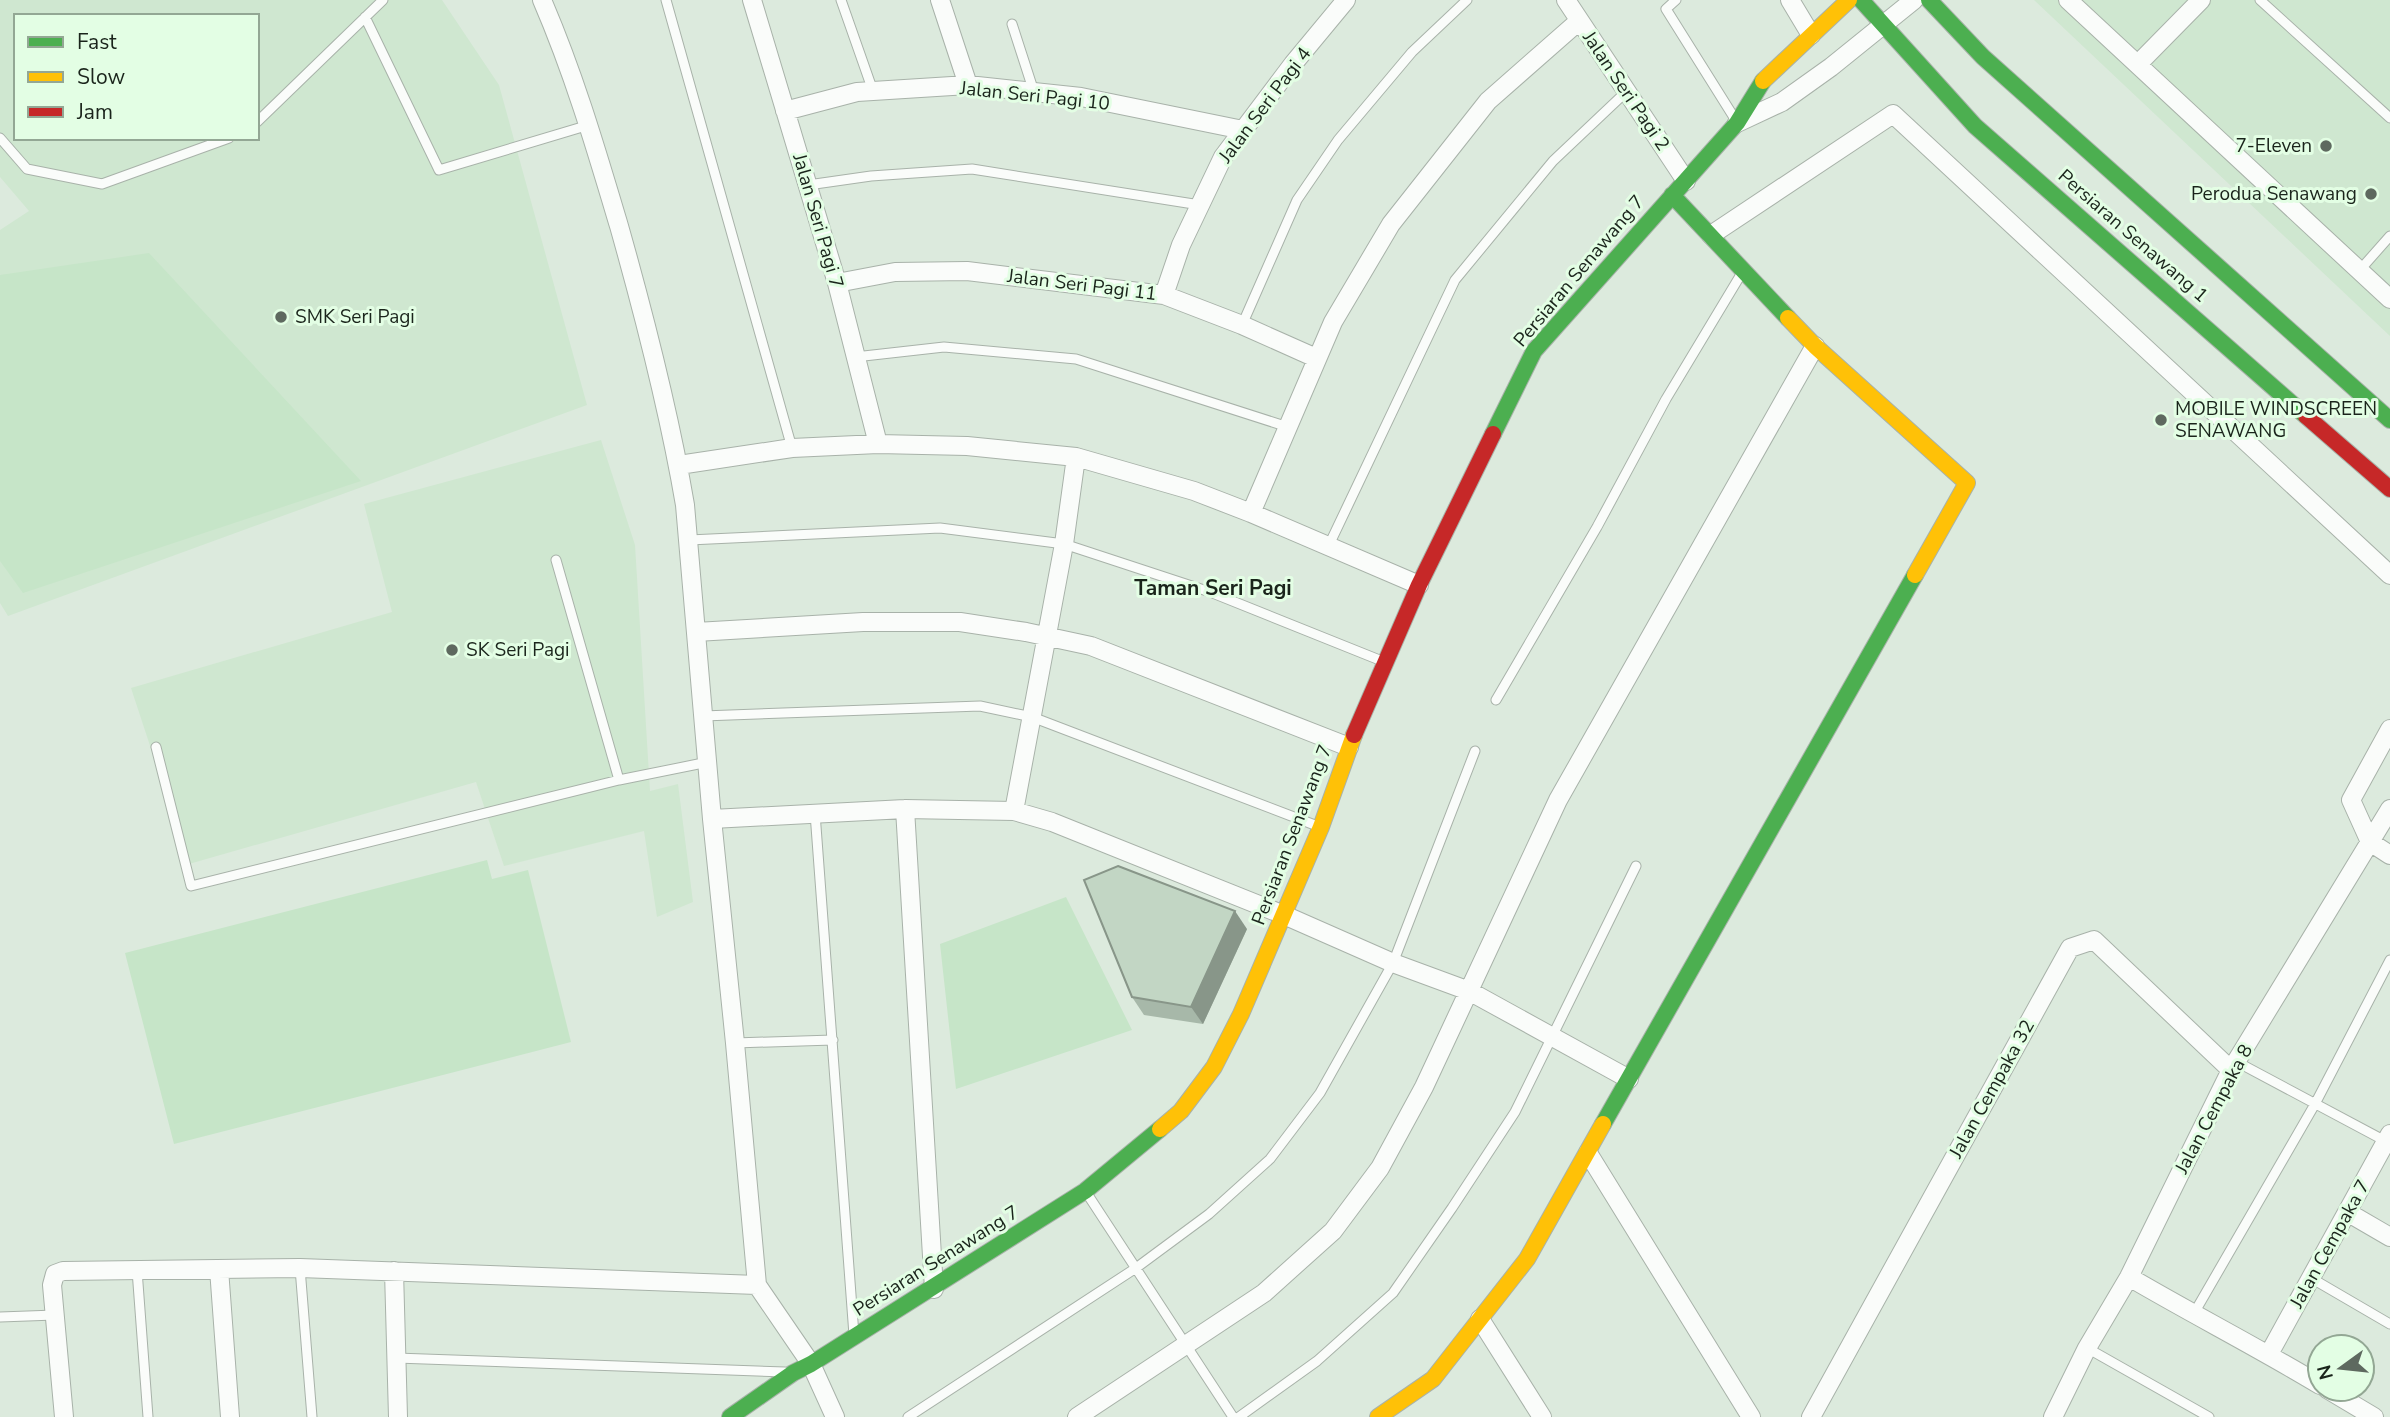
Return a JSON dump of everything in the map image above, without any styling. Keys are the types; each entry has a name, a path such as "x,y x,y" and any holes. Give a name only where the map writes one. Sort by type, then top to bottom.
{"street":[{"path":"542,0 564,50 589,125 636,286 679,466 689,540 712,819 757,1285 811,1364 835,1417"},
{"name":"Jalan Seri Pagi 7","path":"752,0 837,283 878,444"},
{"path":"940,0 968,85"},
{"name":"Jalan Seri Pagi 4","path":"1164,295 1181,245 1223,157 1293,64 1346,0"},
{"name":"Jalan Seri Pagi 2","path":"1566,0 1686,181"},
{"path":"1790,0 1811,35"},
{"name":"Persiaran Senawang 7","path":"730,1417 793,1373 934,1289 1085,1191 1181,1111 1214,1067 1241,1014 1321,827 1349,747 1419,585 1534,351 1737,123 1765,79 1849,0"},
{"name":"Persiaran Senawang 1","path":"1861,0 1975,126 2390,489"},
{"path":"1737,123 1782,102 1831,67 1914,0"},
{"name":"Persiaran Senawang 1","path":"1929,0 1983,57 2390,420"},
{"path":"2068,0 2390,299"},
{"path":"2138,64 2201,0"},
{"path":"1251,513 1333,322 1391,224 1488,101 1579,21"},
{"name":"Jalan Seri Pagi 10","path":"785,111 857,92 968,85 1081,97 1243,130"},
{"path":"1711,235 1893,114 2390,575"},
{"path":"1378,1417 1433,1379 1527,1259 1967,483 1815,346 1672,195"},
{"name":"Jalan Seri Pagi 11","path":"837,283 895,272 967,271 1164,295 1242,325 1316,358"},
{"path":"1077,1417 1265,1293 1333,1231 1380,1168 1424,1087 1558,800 1815,346"},
{"path":"679,466 792,448 878,444 967,446 1076,457 1194,491 1329,545 1419,585"},
{"path":"1014,811 1064,544 1076,457"},
{"path":"696,632 863,622 960,622 1046,637 1091,646 1349,747"},
{"path":"2390,729 2351,800 2370,842 2390,855"},
{"name":"Jalan Cempaka 8","path":"2053,1417 2087,1348 2129,1277 2234,1066 2390,808"},
{"path":"712,819 905,809 1014,811 1052,822 1284,915 1393,963 1469,991 1629,1079"},
{"path":"905,809 934,1289"},
{"name":"Jalan Cempaka 32","path":"1811,1417 2070,948 2094,940 2234,1066"},
{"name":"Jalan Cempaka 7","path":"2269,1354 2389,1140"},
{"path":"1588,1153 1751,1417"},
{"path":"2347,1212 2390,1237"},
{"path":"64,1417 52,1285 55,1274 63,1271 300,1268 757,1285"},
{"path":"219,1269 230,1417"},
{"path":"394,1271 398,1417"},
{"path":"2129,1277 2306,1376"},
{"path":"1480,1319 1542,1417"},
{"path":"2350,1403 2374,1417"}],"lane":[{"path":"259,120 383,0"},
{"path":"666,0 792,448"},
{"path":"841,0 873,91"},
{"path":"1242,325 1297,200 1338,140 1412,52 1467,0"},
{"path":"1676,0 1666,9 1737,123"},
{"path":"2260,0 2390,118"},
{"path":"365,17 439,170 589,125"},
{"path":"1012,24 1034,92"},
{"path":"1329,545 1455,280 1553,161 1627,90"},
{"path":"0,138 27,169 102,184 223,140"},
{"path":"808,185 871,176 972,169 1200,205"},
{"path":"2360,271 2390,236"},
{"path":"1496,701 1744,270"},
{"path":"855,357 944,347 1076,359 1288,427"},
{"path":"689,540 940,527 1064,544 1210,592 1385,662"},
{"path":"556,560 619,780"},
{"path":"703,716 980,706 1032,717 1321,827"},
{"path":"156,747 191,886 619,780 708,762"},
{"path":"908,1417 1136,1268 1209,1214 1270,1159 1320,1093 1393,963 1475,751"},
{"path":"815,813 854,1337"},
{"path":"1239,1417 1317,1361 1393,1293 1515,1112 1636,866"},
{"path":"2193,1315 2315,1104 2390,960"},
{"path":"735,1043 833,1041"},
{"path":"2234,1066 2389,1140"},
{"path":"1085,1191 1233,1417"},
{"path":"300,1268 312,1417"},
{"path":"137,1270 148,1417"},
{"path":"2311,1278 2390,1324"},
{"path":"0,1317 55,1315"},
{"path":"2087,1348 2209,1417"},
{"path":"395,1357 793,1373"}],"shaded area":[{"name":"SMK Seri Pagi","path":"0,0 442,0 499,85 587,405 8,616 0,603 0,230 29,211 0,177"},
{"path":"2034,0 2390,0 2390,336"},
{"path":"149,253 361,481 23,593 0,561 0,275"},
{"name":"SK Seri Pagi","path":"601,440 635,545 650,791 678,784 693,902 657,917 644,831 504,866 476,782 189,864 131,688 392,612 364,504"},
{"path":"487,860 492,879 528,870 571,1042 174,1144 125,953"},
{"path":"1066,897 1132,1030 956,1089 940,944"}],"building":[{"path":"1118,866 1235,911 1191,1007 1132,997 1084,880"}],"traffic: fast":[{"path":"1861,0 1975,126 2306,416"},
{"path":"1929,0 1983,57 2390,420"},
{"path":"1493,434 1534,351 1737,123 1763,81"},
{"path":"1672,195 1788,318"},
{"path":"1603,1124 1915,575"},
{"path":"730,1417 793,1373 1085,1191 1160,1129"}],"traffic: slow":[{"path":"1763,81 1849,0"},
{"path":"1788,318 1815,346 1967,483 1915,575"},
{"path":"1160,1129 1181,1111 1214,1067 1241,1014 1321,827 1354,735"},
{"path":"1378,1417 1433,1379 1527,1259 1603,1124"}],"traffic: jam":[{"path":"2306,416 2390,489"},
{"path":"1354,735 1419,585 1493,434"}],"place":[{"name":"7-Eleven","path":"2326,146"},
{"name":"Perodua Senawang","path":"2371,194"},
{"name":"SMK Seri Pagi","path":"281,317"},
{"name":"MOBILE WINDSCREEN SENAWANG","path":"2161,420"},
{"name":"SK Seri Pagi","path":"452,650"}],"district":[{"name":"Taman Seri Pagi","path":"1213,588"}]}
